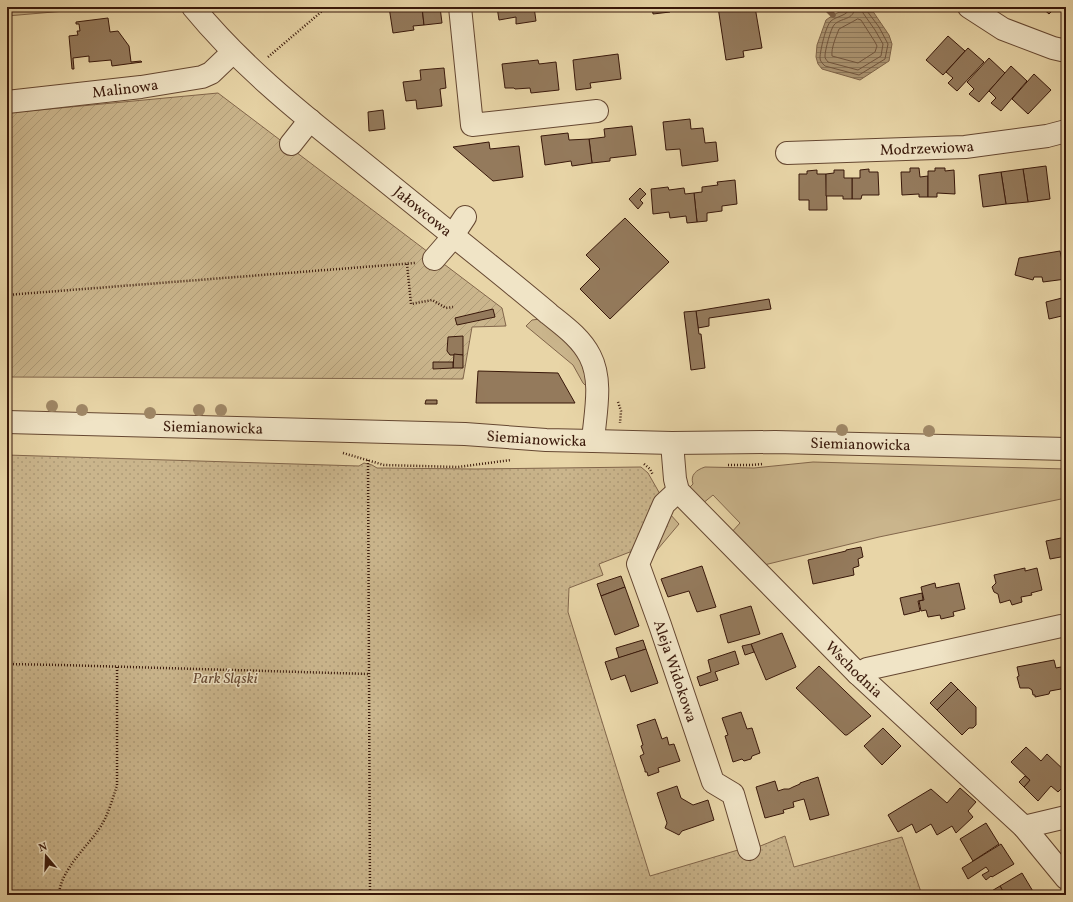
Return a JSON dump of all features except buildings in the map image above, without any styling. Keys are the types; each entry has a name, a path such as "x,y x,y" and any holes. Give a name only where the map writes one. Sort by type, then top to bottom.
{"street":[{"name":"Jałowcowa","path":"193,7 233,52 256,74 310,120 572,333 586,348 593,363 596,378 597,399 593,441"},
{"path":"460,7 472,125 597,111"},
{"path":"969,7 1003,29 1053,48 1066,50"},
{"name":"Malinowa","path":"7,102 141,87 202,77 211,73 233,52"},
{"path":"292,144 310,120"},
{"name":"Modrzewiowa","path":"787,152 965,147 1047,136 1066,131"},
{"path":"427,261 446,244 465,217"},
{"name":"Siemianowicka","path":"7,422 465,434 546,440 672,443 775,442 1066,449"},
{"path":"672,443 675,479 678,491"},
{"name":"Wschodnia","path":"678,491 858,674 1024,827 1066,878"},
{"name":"Aleja Widokowa","path":"678,491 664,504 638,564 713,782 733,794 749,849"},
{"path":"858,674 867,669 1061,626"},
{"path":"1024,827 1066,816"}],"path":[{"path":"269,56 327,7"},
{"path":"7,295 407,264 427,261"},
{"path":"407,264 411,304 432,300 446,308 453,307"},
{"path":"368,460 370,895"},
{"path":"7,664 369,674"},
{"path":"59,895 67,872 100,828 111,805 117,786 117,666"}],"green space":[{"path":"7,7 111,7 7,16"},
{"path":"218,93 502,308 506,326 472,327 463,379 7,377 7,113"},
{"path":"540,319 572,348 581,362 587,387 583,383 573,365 526,326 532,320"},
{"name":"Park Śląski","path":"7,455 359,466 364,463 377,468 475,469 641,467 648,473 660,494 635,550 599,564 603,575 569,588 568,612 650,876 738,850 744,851 756,848 785,836 794,867 902,837 922,895 7,895"},
{"path":"813,462 1066,469 1066,498 879,537 760,566 730,534 740,523 713,495 702,504 688,489 693,484 692,478 694,473 705,467 754,468"},
{"path":"669,513 679,524 652,556"}],"water":[{"path":"850,7 868,7 872,10 889,35 892,44 889,61 860,80 822,69 818,64 816,57 817,45 826,20"}],"waterway":[{"path":"825,7 833,15"}]}
